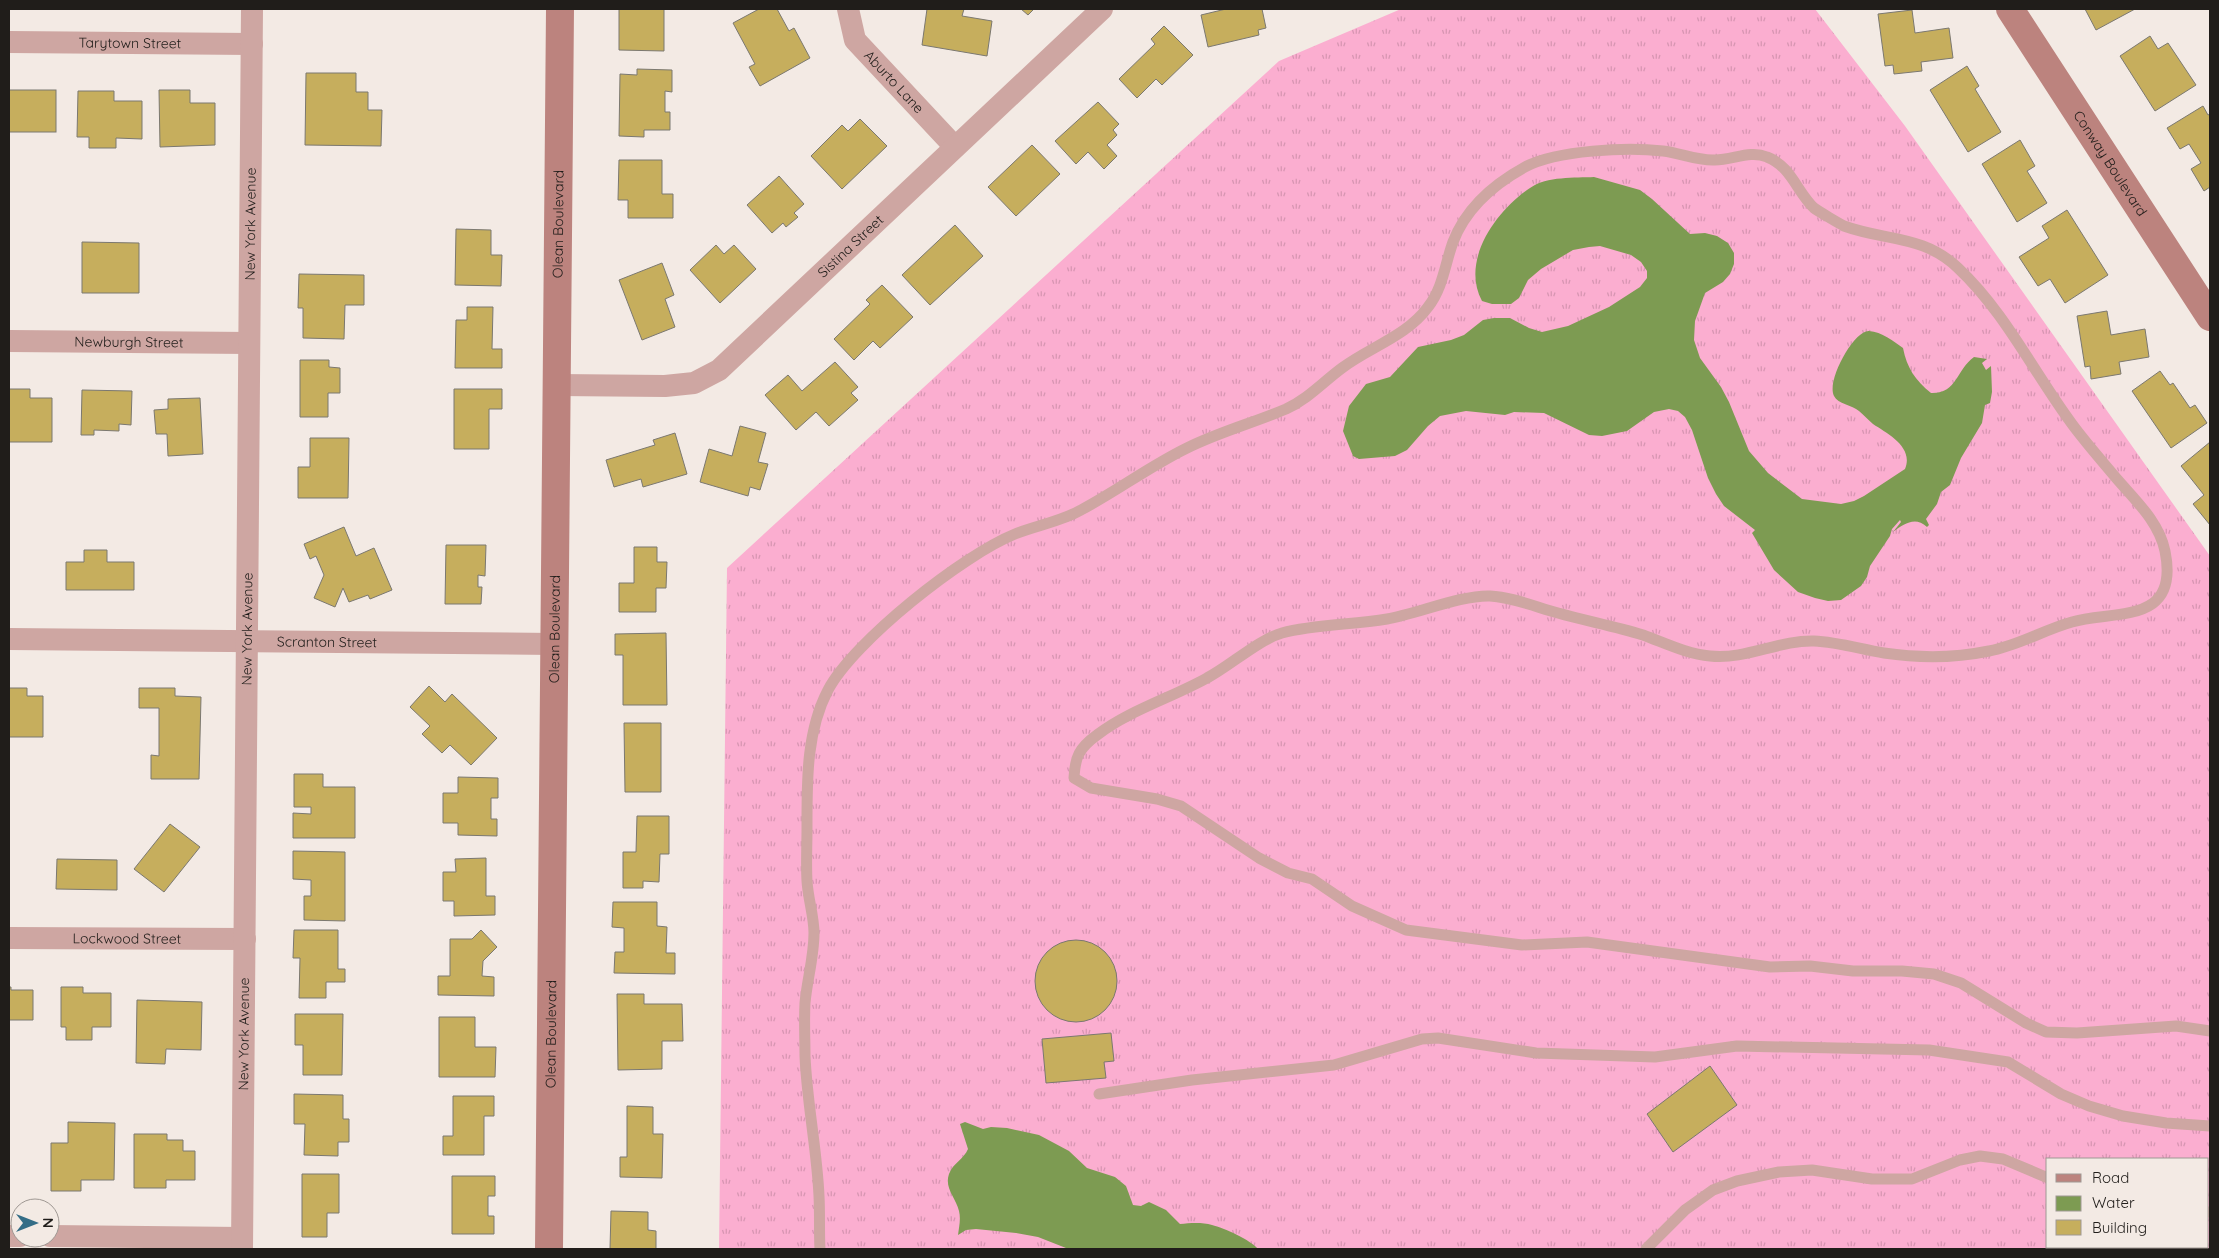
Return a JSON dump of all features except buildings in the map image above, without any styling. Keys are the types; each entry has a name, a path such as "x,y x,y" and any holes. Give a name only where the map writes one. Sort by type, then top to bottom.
{"street":[{"name":"New York Avenue","path":"242,1244 252,9"},
{"name":"Olean Boulevard","path":"550,1249 560,9"},
{"name":"Aburto Lane","path":"848,9 855,40 955,148"},
{"name":"Sistina Street","path":"558,385 665,386 694,383 719,370 1102,9"},
{"name":"Conway Boulevard","path":"2010,9 2210,317"},
{"name":"Tarytown Street","path":"9,42 252,44"},
{"name":"Newburgh Street","path":"9,341 249,343"},
{"name":"Scranton Street","path":"9,639 554,644"},
{"name":"Lockwood Street","path":"9,938 245,939"},
{"path":"60,1236 242,1244"}],"lane":[{"path":"820,1249 819,1192 805,1064 805,1006 814,938 807,884 807,812 810,748 818,710 832,681 854,654 913,602 984,549 1018,532 1055,522 1080,511 1140,474 1188,448 1231,428 1288,408 1309,396 1343,367 1404,330 1426,311 1440,285 1451,245 1464,219 1481,198 1518,171 1542,159 1570,154 1634,150 1663,151 1700,159 1719,160 1749,155 1768,157 1787,170 1816,210 1843,226 1897,238 1930,248 1949,258 1990,303 2072,424 2154,522 2164,544 2167,566 2163,588 2154,602 2136,613 2078,620 2017,645 1979,653 1928,657 1888,654 1812,641 1794,642 1736,656 1709,656 1682,650 1646,636 1517,601 1492,596 1471,598 1395,618 1285,632 1265,640 1238,660 1204,680 1137,712 1096,736 1080,752 1072,766 1074,778 1091,788 1157,799 1181,806 1260,858 1288,873 1312,879 1352,906 1406,930 1522,945 1587,942 1770,967 1810,966 1853,971 1902,971 1934,974 1961,983 2026,1023 2046,1032 2077,1033 2176,1026 2210,1031"},
{"path":"1099,1094 1192,1080 1334,1065 1422,1039 1438,1038 1536,1053 1654,1057 1737,1046 1919,1050 2008,1062 2061,1094 2089,1106 2123,1116 2166,1123 2210,1126"},
{"path":"1646,1249 1684,1210 1713,1190 1736,1181 1779,1172 1812,1170 1872,1179 1912,1179 1960,1160 1980,1156 2003,1159 2046,1177"}],"green space":[{"path":"1401,9 1815,9 1905,126 2210,556 2210,1249 719,1249 727,568 1279,61"}],"water":[{"path":"1594,177 1640,190 1690,234 1705,233 1717,236 1728,243 1734,253 1734,264 1730,274 1723,282 1705,293 1695,321 1694,340 1700,358 1721,387 1729,402 1749,451 1768,473 1802,499 1841,504 1854,501 1905,469 1906,454 1898,442 1859,411 1839,401 1834,396 1834,379 1843,358 1849,347 1863,333 1869,331 1878,333 1903,348 1912,373 1931,393 1946,390 1974,357 1987,359 1982,363 1986,370 1991,366 1992,392 1990,403 1985,405 1982,423 1961,458 1950,485 1941,492 1937,504 1926,519 1929,525 1927,527 1918,522 1910,522 1893,532 1901,522 1900,520 1892,529 1890,536 1870,566 1867,577 1861,586 1841,600 1828,601 1798,592 1774,570 1752,533 1755,530 1724,506 1716,494 1708,478 1692,430 1685,417 1678,411 1669,409 1654,412 1627,431 1602,436 1589,435 1544,413 1514,412 1505,415 1466,411 1440,416 1428,426 1407,450 1395,456 1359,459 1353,456 1343,431 1349,406 1366,384 1390,377 1418,347 1451,340 1464,335 1483,320 1494,318 1510,318 1529,328 1542,332 1568,326 1609,307 1640,287 1647,278 1647,271 1641,262 1631,255 1600,246 1573,250 1541,269 1528,280 1519,298 1511,304 1492,304 1482,301 1476,285 1479,253 1485,237 1505,209 1530,188 1544,181 1561,178"},
{"path":"965,1122 983,1129 991,1127 1007,1128 1039,1135 1069,1151 1087,1168 1115,1177 1126,1186 1133,1205 1141,1206 1149,1202 1166,1210 1180,1224 1208,1224 1244,1238 1258,1249 1085,1249 1066,1248 1038,1237 1016,1233 976,1229 966,1230 958,1235 960,1214 949,1188 948,1179 951,1170 968,1149 960,1124"}]}
